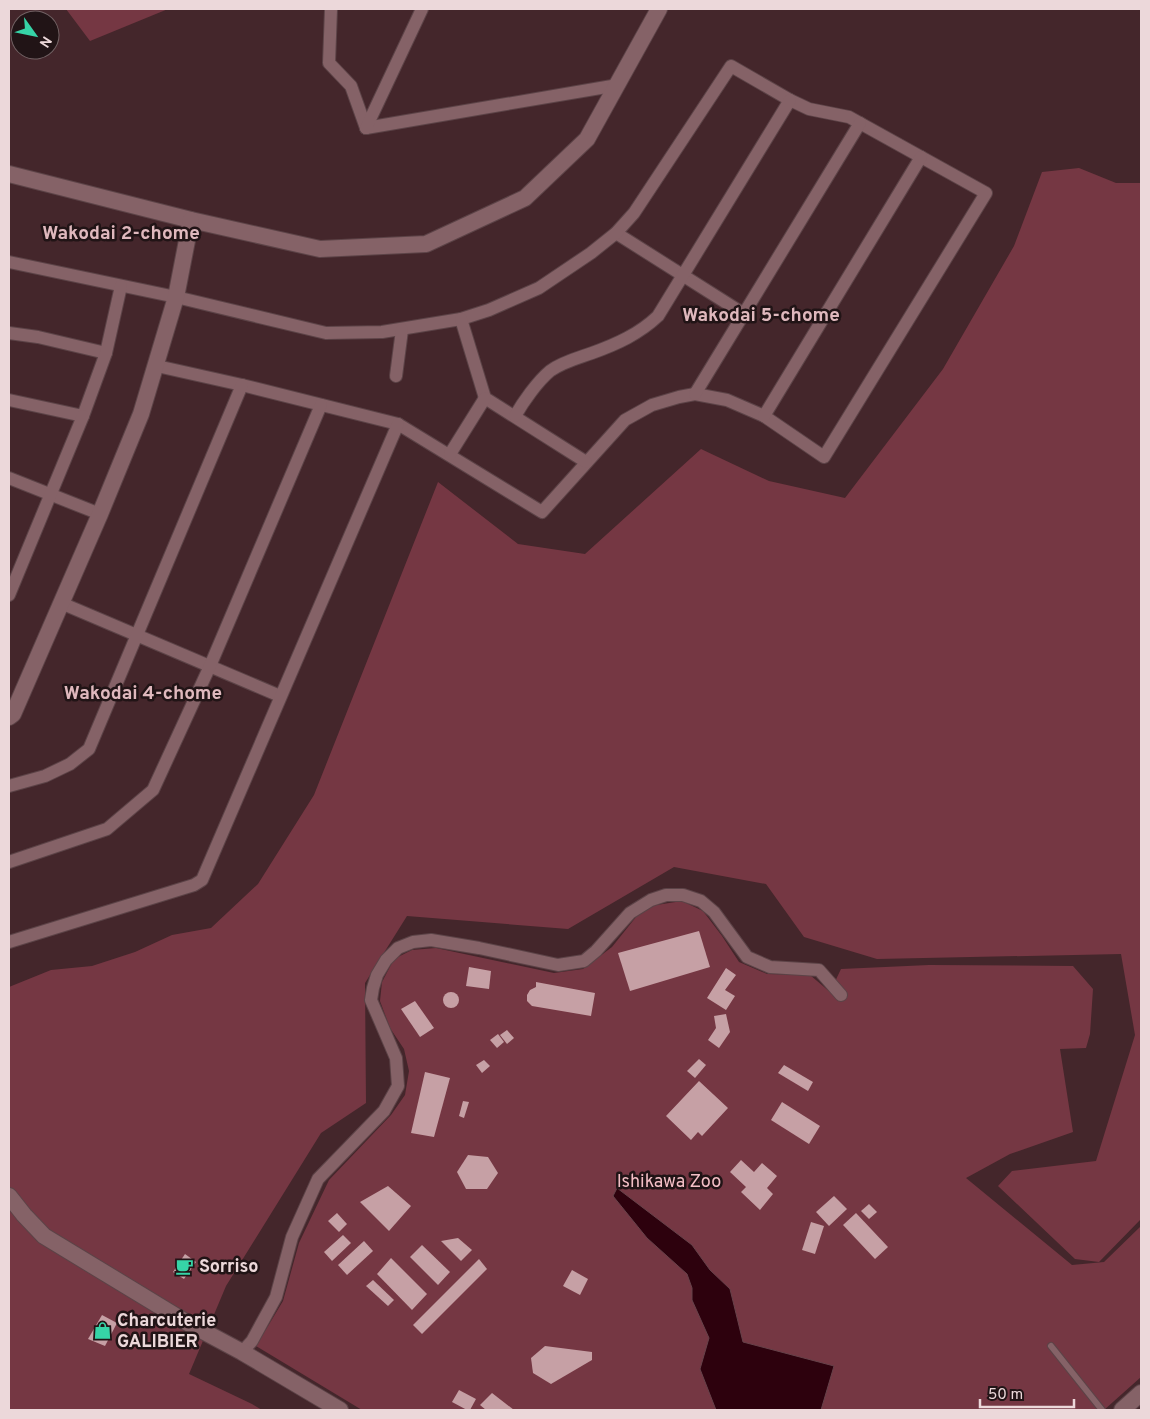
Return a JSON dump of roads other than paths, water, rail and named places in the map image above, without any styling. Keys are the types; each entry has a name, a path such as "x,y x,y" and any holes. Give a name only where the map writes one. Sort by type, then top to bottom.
{"street":[{"path":"331,9 329,63 351,86 366,128"},
{"path":"366,128 422,9"},
{"path":"9,174 191,220 320,249 426,244 525,198 587,139 659,9"},
{"path":"9,262 176,297 326,333 402,330 461,319 489,310 539,288 591,253 616,233 634,213 732,66 809,109 849,117 986,193 824,456 764,416 727,400 695,394 652,405 625,420 542,512 450,454 398,424 242,385 156,366"},
{"path":"366,128 618,85"},
{"path":"514,416 522,403 550,372 576,358 627,339 645,328 658,316 790,100"},
{"path":"695,394 860,123"},
{"path":"764,416 921,157"},
{"path":"9,717 13,714 62,603 141,414 176,297 191,220"},
{"path":"616,233 744,314"},
{"path":"9,595 83,416 106,354 121,286"},
{"path":"461,319 485,398 586,462"},
{"path":"396,376 402,330"},
{"path":"9,333 38,337 106,354"},
{"path":"9,786 45,776 70,764 88,748 138,635 242,385"},
{"path":"450,454 485,398"},
{"path":"9,400 83,416"},
{"path":"9,862 107,829 154,790 210,666 321,405"},
{"path":"9,942 194,885 202,880 398,424"},
{"path":"9,478 100,514"},
{"path":"62,603 280,696"},
{"path":"242,1352 252,1341 276,1297 292,1237 318,1179 384,1111 398,1086 396,1058 371,1000 377,975 386,960 398,948 413,942 431,940 558,965 584,961 596,951 630,913 651,900 666,894 683,895 701,901 714,912 747,958 770,967 820,970 841,995"},
{"path":"9,1196 44,1236 184,1321 242,1352 340,1410"},
{"path":"1122,1410 1141,1393"}],"lane":[{"path":"1051,1346 1102,1410"}],"place":[{"name":"Sorriso","path":"185,1267"},
{"name":"Charcuterie GALIBIER","path":"103,1331"}],"district":[{"name":"Wakodai 2-chome","path":"121,234"},
{"name":"Wakodai 5-chome","path":"761,316"},
{"name":"Wakodai 4-chome","path":"143,694"}],"park label":[{"name":"Ishikawa Zoo","path":"669,1182"}]}
